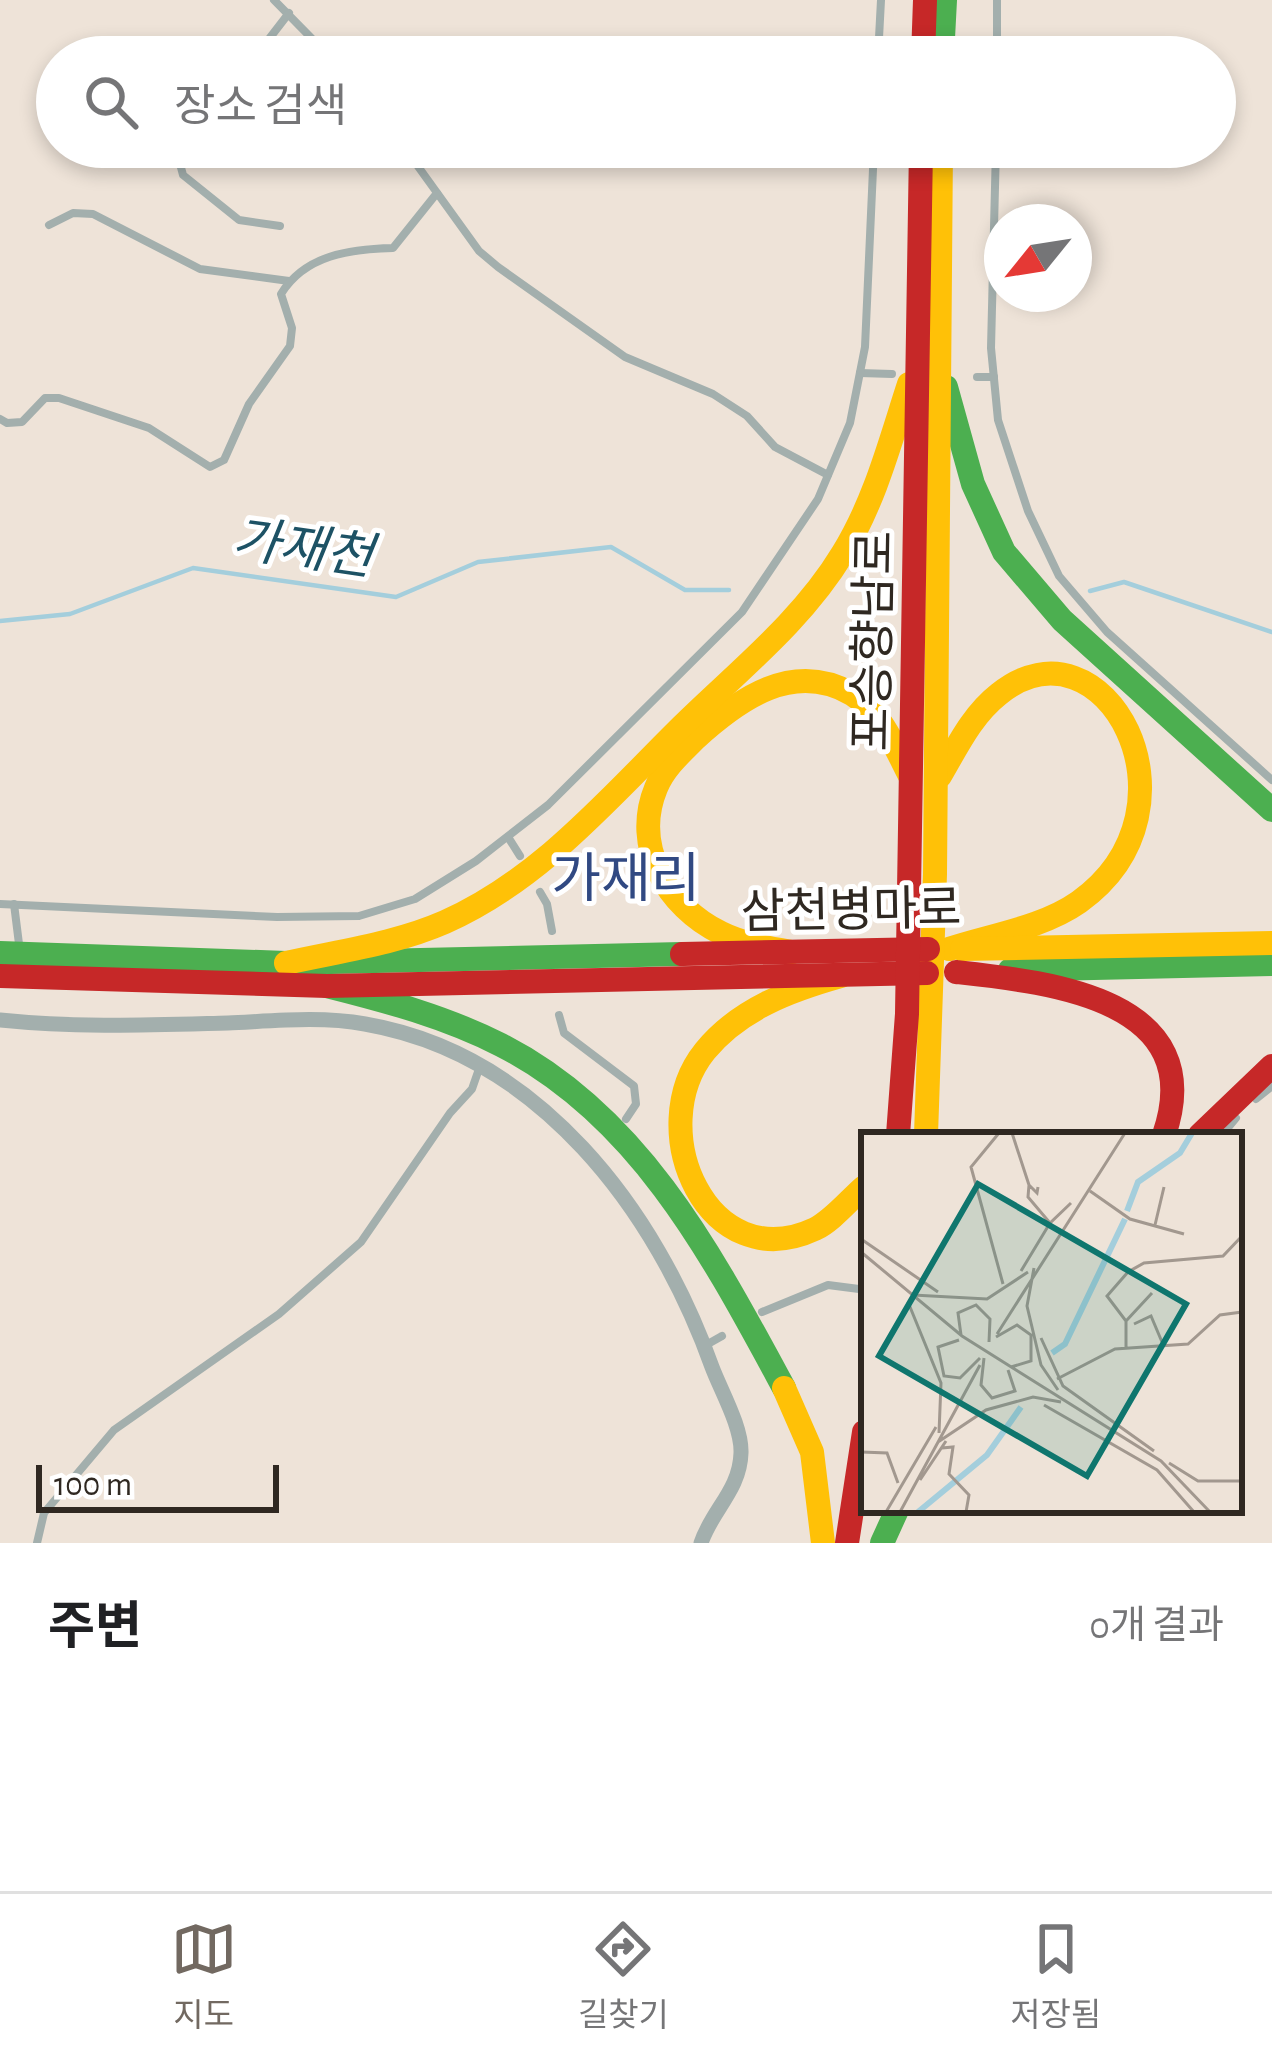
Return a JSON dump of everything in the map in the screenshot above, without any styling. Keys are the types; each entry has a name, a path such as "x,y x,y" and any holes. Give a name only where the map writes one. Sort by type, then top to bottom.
{"main road":[{"path":"923,36 925,0"},
{"path":"943,36 945,0"},
{"name":"포승향남로","path":"898,1132 922,906 928,359 922,168"},
{"name":"포승향남로","path":"928,359 940,168"},
{"path":"928,359 973,484 1004,552 1062,620 1272,810"},
{"path":"286,964 442,923 518,880 770,644 830,573 857,529 928,359"},
{"path":"793,952 754,945 714,930 673,895 656,872 646,834 654,791 669,766 741,698 783,681 809,680 851,694 884,726 925,779 980,711 1031,674 1067,676 1092,685 1126,723 1141,778 1139,817 1127,846 1105,879 1074,907 952,960"},
{"name":"포승향남로","path":"922,906 933,1016 926,1132"},
{"name":"삼천병마로","path":"0,976 327,986 841,976 952,960 1272,943"},
{"name":"삼천병마로","path":"10,949 286,964 793,952 952,960 1272,964"},
{"path":"952,960 1104,998 1136,1017 1154,1039 1171,1079 1172,1114 1165,1132"},
{"path":"841,976 785,992 752,1010 709,1046 688,1082 676,1136 680,1163 692,1190 726,1226 752,1238 780,1240 806,1234 832,1221 861,1190"},
{"path":"327,986 462,1024 560,1080 608,1123 679,1212 730,1291 801,1421 814,1458 823,1543"},
{"path":"1203,1132 1272,1066"},
{"path":"847,1543 861,1452"},
{"path":"869,1543 874,1513"},
{"path":"882,1543 896,1513"}],"street":[{"path":"0,1020 18,1015 71,1028 294,1020 362,1023 427,1039 481,1064 532,1100 598,1161 635,1209 689,1303 742,1448 736,1486 701,1543"}],"lane":[{"path":"274,0 310,36"},
{"path":"879,36 881,0"},
{"path":"997,36 998,0"},
{"path":"271,36 289,13"},
{"path":"181,168 183,175 239,220 280,226"},
{"path":"419,168 479,251 499,267 625,357 713,394 747,416 775,447 828,475"},
{"path":"0,904 359,916 415,899 548,805 742,612 818,499 850,423 865,347 873,168"},
{"path":"995,168 991,349 998,420 1028,511 1059,576 1107,632 1272,780"},
{"path":"0,419 22,422 45,398 59,398 149,428 210,467 224,460 249,404 290,346 292,328 280,294 289,281 313,263 339,253 393,248 437,193"},
{"path":"50,225 73,213 93,214 200,269 289,281"},
{"path":"860,373 892,374"},
{"path":"976,377 994,377"},
{"path":"508,836 520,856"},
{"path":"540,892 552,931"},
{"path":"10,949 14,904"},
{"path":"560,1015 564,1033 634,1086 636,1103 626,1119"},
{"path":"37,1543 44,1513 114,1430 279,1314 361,1241 450,1113 472,1089 481,1064"},
{"path":"1224,1132 1272,1086"},
{"path":"762,1312 828,1285 859,1289"},
{"path":"705,1346 722,1336"}],"waterway":[{"name":"가재천","path":"0,621 70,614 193,568 396,597 478,562 611,547 685,590 729,590"},
{"name":"가재천","path":"1090,591 1124,582 1272,632"}],"traffic: fast":[{"path":"943,36 945,0"},
{"path":"946,387 973,484 1004,552 1062,620 1272,810"},
{"path":"0,953 286,963 682,954"},
{"path":"1010,970 1272,964"},
{"path":"327,986 480,1035 550,1075 594,1110 668,1194 729,1289 784,1388"},
{"path":"882,1543 896,1513"}],"traffic: slow":[{"path":"926,1132 935,874 941,168"},
{"path":"286,963 387,941 445,922 512,884 600,809 768,644 827,578 864,513 909,384"},
{"path":"940,776 989,702 1038,675 1074,678 1105,698 1128,731 1139,772 1137,818 1118,862 1079,902 1033,925 949,949"},
{"path":"792,952 721,933 670,891 652,853 648,831 656,788 664,774 730,710 768,689 809,681 852,694 871,710 910,776"},
{"path":"962,949 1272,943"},
{"path":"841,976 767,1003 705,1051 687,1083 681,1119 684,1155 696,1188 717,1215 744,1233 777,1239 815,1229 861,1190"},
{"path":"784,1388 812,1452 823,1543"}],"traffic: jam":[{"path":"924,36 925,0"},
{"path":"898,1132 907,1014 921,168"},
{"path":"682,954 928,949"},
{"path":"956,972 1074,992 1112,1006 1143,1026 1164,1053 1172,1089 1165,1132"},
{"path":"0,976 327,986 927,973"},
{"path":"1203,1132 1272,1066"},
{"path":"847,1543 861,1452"}],"district":[{"name":"가재리","path":"626,878"}]}
